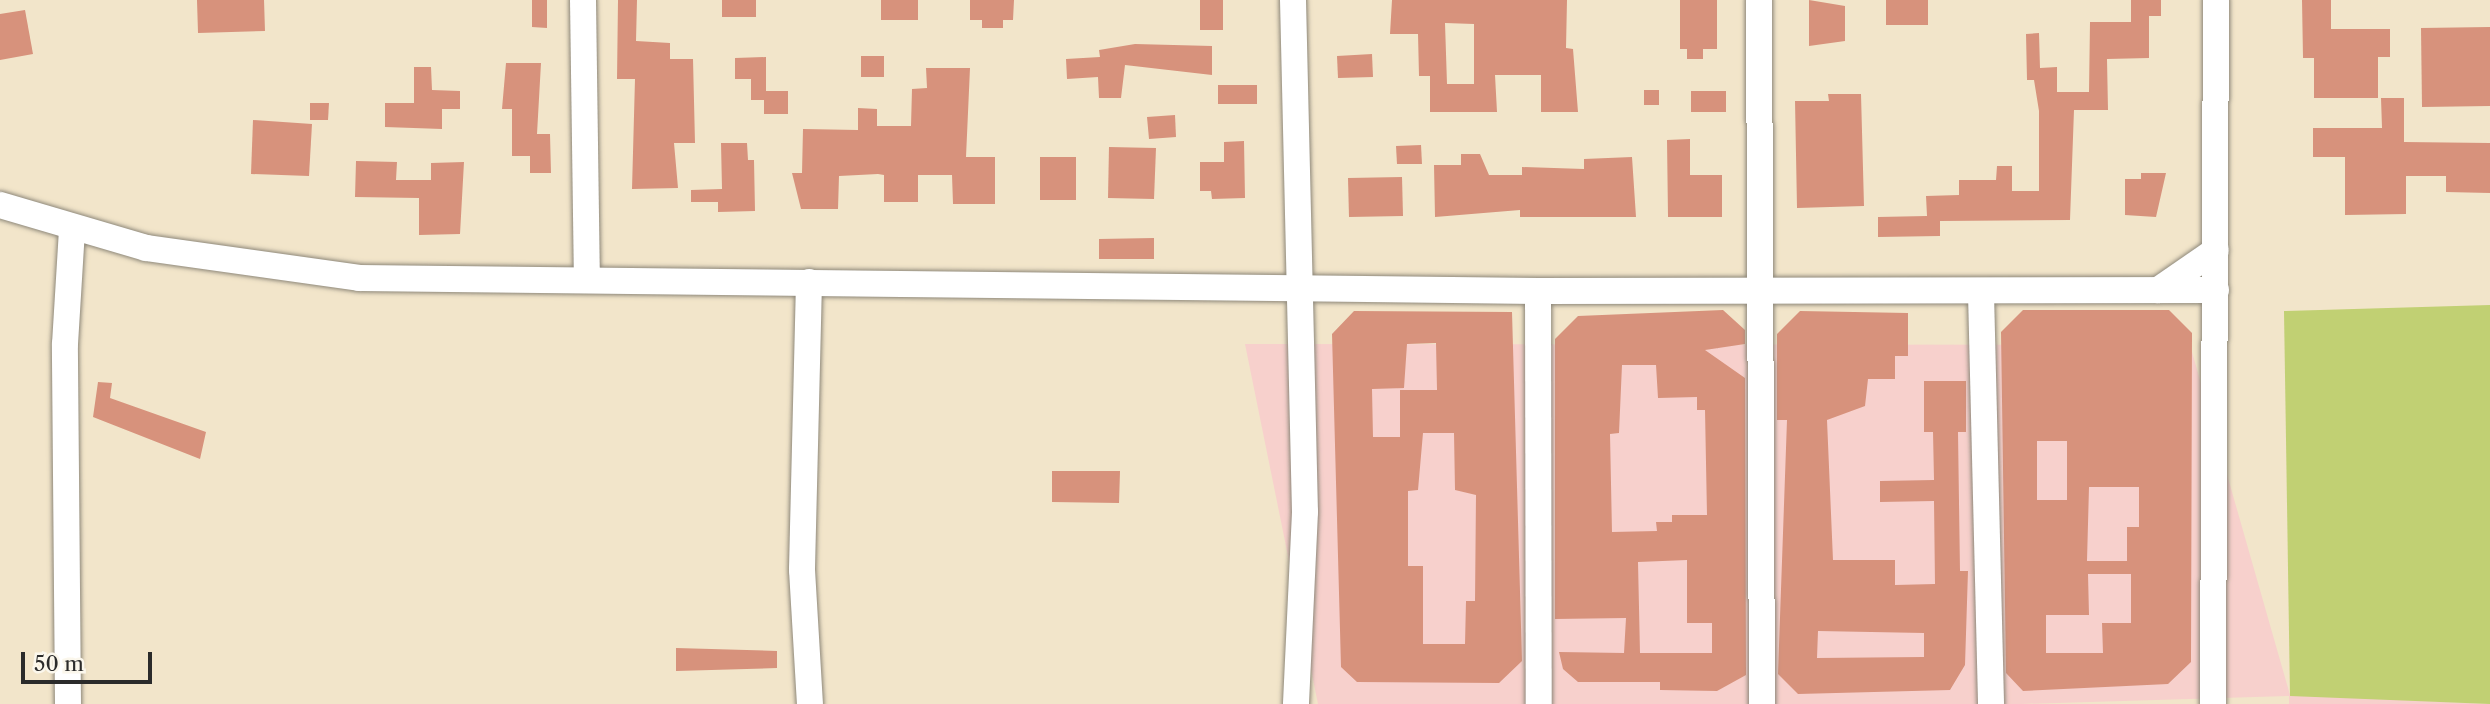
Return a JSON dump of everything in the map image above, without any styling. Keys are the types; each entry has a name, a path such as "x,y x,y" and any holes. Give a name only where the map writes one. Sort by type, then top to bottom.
{"street":[{"path":"583,0 587,279"},
{"path":"1293,0 1296,287 1305,512 1296,704"},
{"path":"1759,0 1757,289 1762,704"},
{"path":"2213,704 2216,0"},
{"path":"0,205 72,229 159,250 334,277 1538,291 1757,289 1981,293 2216,290"},
{"path":"68,704 65,344 72,229"},
{"path":"2158,289 2216,250"},
{"path":"809,282 802,570 810,704"},
{"path":"1538,291 1539,704"},
{"path":"1981,293 1991,704"}],"shaded area":[{"path":"1245,344 2190,345 2290,695 2490,704 2289,704 2289,696 2021,704 1318,704"}],"green space":[{"path":"2490,305 2490,704 2290,696 2284,311"}],"building":[{"path":"197,0 264,0 265,31 198,33"},
{"path":"532,0 547,0 547,28 532,27"},
{"path":"618,0 637,0 636,41 670,43 670,59 693,59 695,143 674,143 678,188 632,189 635,79 617,79"},
{"path":"722,0 756,0 756,17 722,17"},
{"path":"881,0 918,0 918,20 881,20"},
{"path":"970,0 1014,0 1013,20 1003,20 1003,28 982,28 982,20 970,20"},
{"path":"1200,0 1223,0 1223,30 1200,30"},
{"path":"1392,0 1567,0 1566,48 1573,49 1578,112 1541,112 1541,75 1495,75 1497,112 1430,112 1430,76 1419,76 1418,34 1390,34","holes":["1445,23 1474,24 1474,84 1447,84"]},
{"path":"1680,0 1717,0 1717,49 1703,49 1703,59 1687,59 1687,49 1680,49"},
{"path":"1809,0 1845,6 1845,41 1809,46"},
{"path":"1886,0 1928,0 1928,25 1886,25"},
{"path":"2131,0 2161,0 2161,16 2149,16 2149,58 2107,59 2108,110 2074,110 2070,220 1940,221 1940,236 1878,237 1878,217 1927,216 1926,196 1959,195 1959,180 1996,180 1997,166 2012,166 2012,191 2039,191 2039,111 2034,80 2027,80 2026,34 2039,33 2040,68 2057,67 2057,92 2089,92 2090,22 2131,22"},
{"path":"2302,0 2331,0 2331,29 2390,29 2390,57 2378,57 2378,98 2314,98 2314,58 2303,58"},
{"path":"25,10 33,54 0,60 0,14"},
{"path":"2490,27 2490,106 2422,107 2421,28"},
{"path":"1135,44 1212,46 1212,75 1125,65 1121,98 1099,98 1098,77 1067,79 1066,59 1100,57 1099,50"},
{"path":"1372,54 1373,77 1338,78 1337,56"},
{"path":"861,56 884,56 884,77 861,77"},
{"path":"766,57 766,91 788,91 788,114 764,114 764,100 751,100 751,79 735,79 735,58"},
{"path":"506,63 541,63 537,134 550,134 551,173 530,173 530,156 512,156 512,109 502,109"},
{"path":"414,67 431,67 432,90 460,91 460,109 442,109 442,129 385,127 385,103 414,103"},
{"path":"926,68 970,68 966,157 995,157 995,204 953,204 952,175 918,175 918,202 884,202 884,175 878,174 839,176 838,209 801,209 792,173 802,173 803,129 858,130 858,108 877,109 877,126 911,126 912,89 927,88"},
{"path":"1218,85 1257,85 1257,104 1218,104"},
{"path":"1644,90 1659,90 1659,105 1644,105"},
{"path":"1691,91 1726,91 1726,112 1691,112"},
{"path":"1828,94 1861,94 1864,206 1797,208 1795,101 1829,101"},
{"path":"2381,98 2404,98 2404,142 2490,143 2490,193 2446,192 2446,176 2406,176 2406,214 2345,215 2345,157 2313,157 2313,128 2382,128"},
{"path":"310,103 329,103 328,120 310,120"},
{"path":"1175,115 1176,137 1149,139 1147,117"},
{"path":"253,120 312,124 309,176 251,174"},
{"path":"1690,139 1690,175 1722,175 1722,217 1668,217 1667,140"},
{"path":"1244,141 1245,198 1212,199 1211,191 1200,191 1200,162 1224,162 1224,142"},
{"path":"721,143 747,143 748,160 754,160 755,211 718,212 718,202 691,202 691,190 722,189"},
{"path":"1421,145 1422,164 1397,164 1396,146"},
{"path":"1109,147 1156,148 1154,199 1108,198"},
{"path":"1461,154 1480,154 1489,175 1522,175 1522,167 1584,169 1584,159 1632,157 1636,217 1520,217 1520,210 1435,217 1434,165 1461,165"},
{"path":"1040,157 1076,157 1076,200 1040,200"},
{"path":"356,161 397,162 396,180 431,180 431,163 464,162 460,234 419,235 419,198 355,197"},
{"path":"2141,173 2166,173 2156,217 2125,215 2125,179 2141,179"},
{"path":"1402,177 1403,216 1349,217 1348,178"},
{"path":"1154,238 1154,259 1099,259 1099,239"},
{"path":"1723,310 1745,330 1745,344 1705,350 1745,378 1746,675 1717,691 1660,690 1660,682 1578,682 1563,669 1559,652 1624,653 1626,618 1555,619 1555,339 1578,316","holes":["1622,365 1656,365 1658,398 1697,397 1697,410 1705,410 1707,515 1672,515 1672,522 1656,522 1657,531 1612,532 1610,434 1619,433","1687,560 1687,623 1712,623 1712,653 1640,653 1638,562"]},
{"path":"2023,310 2169,310 2192,333 2191,662 2168,684 2023,691 2006,673 2001,332","holes":["2037,441 2067,441 2067,500 2037,500","2089,487 2139,487 2139,527 2127,527 2127,561 2087,561","2088,574 2131,574 2131,623 2102,623 2103,653 2046,653 2046,615 2089,615"]},
{"path":"1354,311 1512,312 1522,661 1499,683 1357,682 1341,667 1332,334","holes":["1436,343 1437,390 1400,390 1400,437 1373,437 1372,389 1404,388 1407,344","1423,433 1454,433 1455,490 1476,495 1475,601 1466,601 1465,644 1423,644 1423,566 1408,566 1408,491 1418,490"]},
{"path":"1800,311 1908,313 1908,356 1895,356 1895,379 1868,379 1865,406 1827,420 1833,560 1895,560 1895,585 1935,584 1934,501 1880,502 1880,481 1934,480 1933,432 1924,432 1924,381 1966,381 1966,432 1958,432 1960,571 1968,571 1965,665 1950,690 1798,694 1778,674 1787,420 1777,420 1777,334","holes":["1818,631 1924,633 1924,657 1817,658"]},
{"path":"98,382 112,383 110,398 206,432 200,459 93,417"},
{"path":"1052,471 1120,471 1119,503 1052,502"},
{"path":"676,648 777,651 777,668 676,671"}]}
